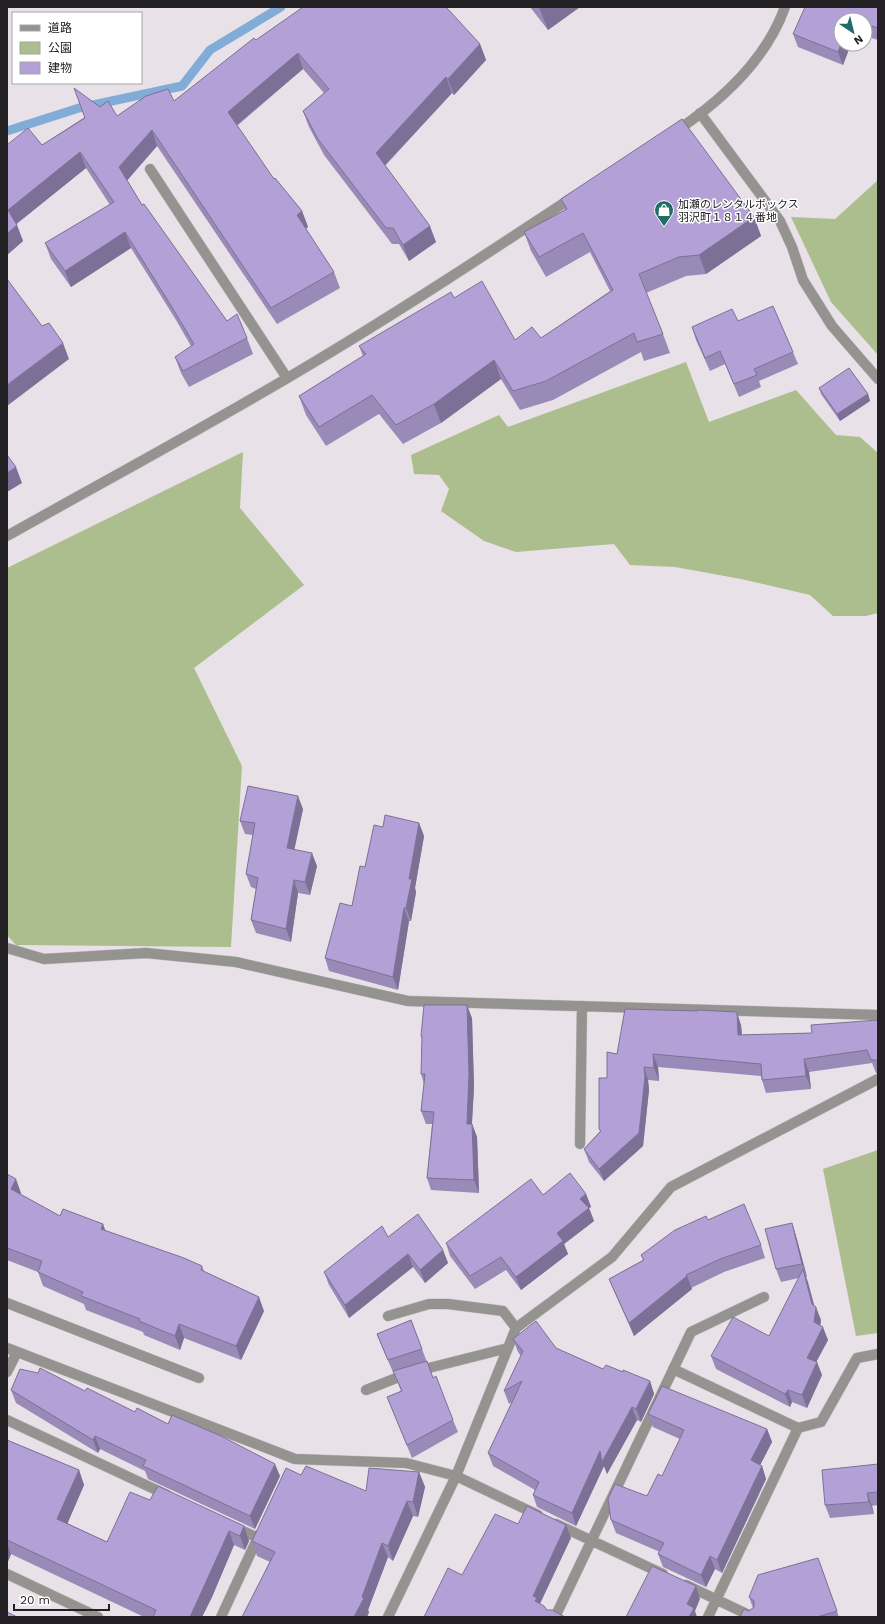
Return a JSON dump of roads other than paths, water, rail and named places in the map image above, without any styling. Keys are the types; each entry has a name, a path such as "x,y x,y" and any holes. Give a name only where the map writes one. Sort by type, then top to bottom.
{"street":[{"path":"668,136 726,92 748,68 764,48 785,7"},
{"path":"700,113 780,221 792,247 803,280 832,326 878,379"},
{"path":"150,169 287,378"},
{"path":"7,536 287,378 400,311 580,193"},
{"path":"7,948 44,959 146,953 236,962 408,1001 878,1014"},
{"path":"580,1144 582,1006"},
{"path":"388,1617 456,1476 516,1328 612,1257 671,1187 878,1079"},
{"path":"555,1617 691,1332 764,1297"},
{"path":"7,1303 199,1378"},
{"path":"388,1316 429,1304 448,1304 503,1311 516,1328"},
{"path":"366,1390 409,1373 508,1348"},
{"path":"7,1372 12,1350 293,1463 406,1463 456,1476 753,1617"},
{"path":"673,1369 798,1428 822,1422 857,1358 878,1354"},
{"path":"7,1420 179,1501"},
{"path":"708,1617 798,1428"},
{"path":"222,1521 258,1538"},
{"path":"221,1617 265,1524"},
{"path":"7,1574 98,1617"}],"waterway":[{"path":"7,131 79,108 182,86 210,50 281,7"}],"place":[{"name":"加瀬のレンタルボックス 羽沢町１８１４番地","path":"664,227"}]}
